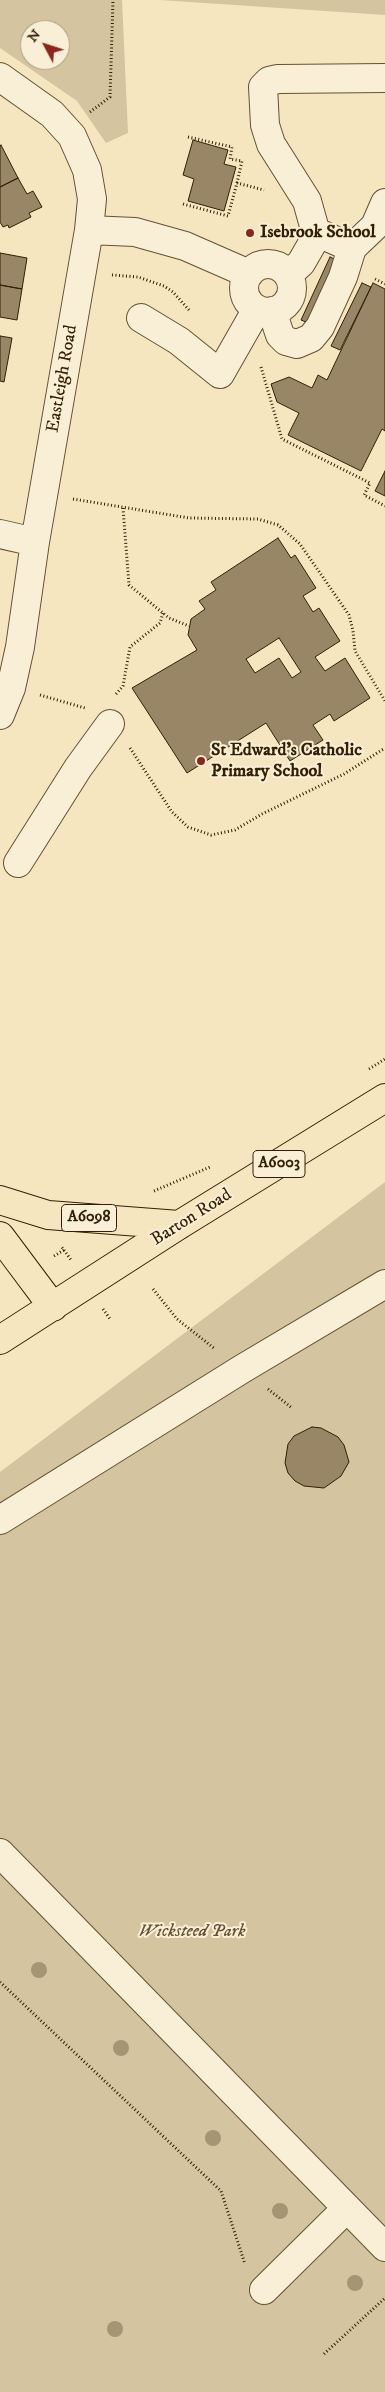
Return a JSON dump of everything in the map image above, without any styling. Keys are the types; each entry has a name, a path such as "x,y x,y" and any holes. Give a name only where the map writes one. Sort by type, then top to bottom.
{"main road":[{"name":"Barton Road","path":"0,1340 53,1308 179,1225 385,1098"},
{"name":"A6098","path":"0,1200 48,1215 179,1225"},
{"path":"0,1236 53,1308"}],"street":[{"name":"Eastleigh Road","path":"0,77 52,114 72,136 86,170 92,200 89,230 35,542 20,647 11,688 0,715"},
{"path":"288,274 301,263 312,244 314,226 307,201 271,144 265,125 263,87 269,81 278,79 385,78"},
{"path":"142,318 179,341 220,374 264,310 285,305 291,297 293,287 288,274 276,265 266,264 256,267 249,274 245,283 245,293 249,302 264,310 286,341 297,344 311,338 320,327 343,277 352,248 382,220"},
{"path":"89,230 135,232 185,246 249,274"},
{"path":"314,231 352,248"},
{"path":"0,534 35,542"},
{"path":"18,863 78,768 105,719"},
{"path":"0,1520 242,1369 385,1284"},
{"path":"0,1853 385,2248"},
{"path":"264,2290 347,2208"}],"path":[{"path":"66,130 110,97 113,0"},
{"path":"188,137 232,147 230,159 242,161 237,183"},
{"path":"370,276 385,284"},
{"path":"261,367 282,439 370,482 364,496 385,506"},
{"path":"43,494 189,518 258,519 278,525 300,544 348,615 353,631 355,651 385,701"},
{"path":"123,508 130,585 163,614 175,622 189,626"},
{"path":"105,719 123,686 130,647 160,623 163,614"},
{"path":"11,688 80,706 105,719 121,736 172,812 188,827 211,835 235,830 262,814 344,774 385,748"},
{"path":"368,1070 385,1059"},
{"name":"Barton Road","path":"146,1192 155,1191 218,1164"},
{"path":"0,1982 221,2191 244,2262 264,2290"},
{"path":"324,2354 385,2298"}],"green space":[{"path":"0,0 122,0 128,133 106,143 77,101 32,70 70,70 70,20 20,20 20,62 0,48"},
{"path":"159,0 385,0 385,15"},
{"name":"Wicksteed Park","path":"385,1182 385,2392 0,2392 0,1472"}],"building":[{"path":"193,140 228,150 224,164 236,167 224,211 188,201 194,179 183,175"},
{"path":"0,146 18,178 0,187"},
{"path":"18,178 27,194 33,191 42,207 29,213 31,217 9,228 8,225 3,227 0,222 0,187"},
{"path":"0,253 27,258 22,289 0,285"},
{"path":"330,257 341,262 311,324 301,320"},
{"path":"362,283 371,287 340,350 331,346"},
{"path":"373,283 385,289 385,431 382,429 361,471 288,435 299,413 277,402 271,384 289,377 312,388 318,375 327,380"},
{"path":"0,285 22,289 17,320 0,317"},
{"path":"0,336 12,338 4,382 0,381"},
{"path":"385,471 385,496 375,491"},
{"path":"278,538 291,558 295,555 316,588 303,596 313,612 319,608 340,641 315,657 325,671 345,658 370,698 334,721 330,714 313,725 323,740 290,761 266,723 187,773 132,688 197,650 188,635 191,619 205,609 199,601 216,590 211,582","holes":["279,638 301,672 292,678 279,658 255,673 246,659"]},
{"path":"312,1427 321,1428 338,1437 344,1445 349,1462 341,1476 324,1488 304,1486 295,1481 288,1473 285,1463 288,1444 294,1436"}],"place":[{"name":"Isebrook School","path":"250,233"},
{"name":"St Edward's Catholic Primary School","path":"201,761"}]}
